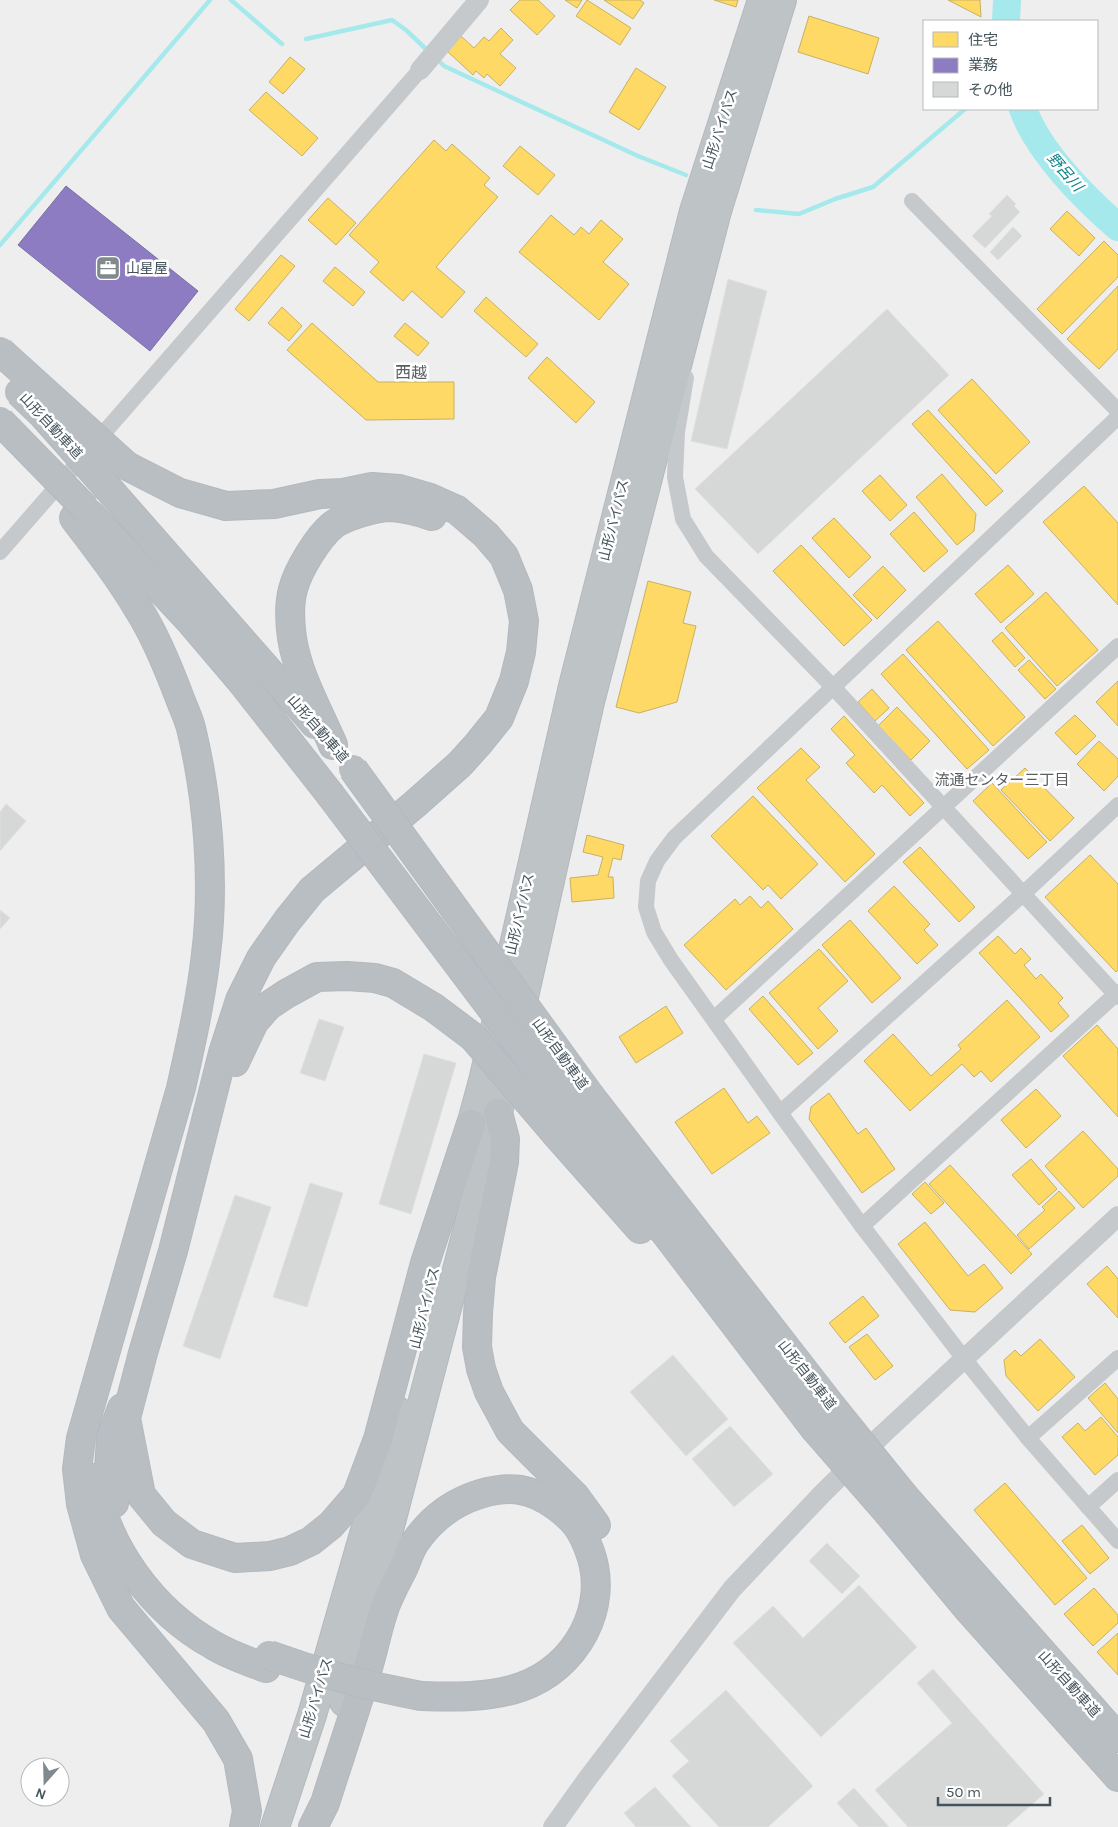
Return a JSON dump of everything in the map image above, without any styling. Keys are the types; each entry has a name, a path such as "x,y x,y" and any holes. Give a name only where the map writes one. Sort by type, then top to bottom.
{"highway":[{"name":"山形バイパス","path":"275,1827 312,1715 391,1442 483,1081 578,666 686,240 762,0"},
{"name":"山形バイパス","path":"304,1827 340,1718 498,1113 590,702 717,211 782,0"},
{"path":"0,351 127,466 180,493 226,506 274,504 320,494 343,493 372,487 399,489 430,498 457,510 486,535 504,556 518,590 524,621 521,652 514,681 499,718 460,764 312,890 261,958 240,1000 222,1053 173,1251 126,1418 141,1495 164,1523 192,1544 235,1558 270,1556 290,1551 311,1541 331,1525 357,1494 378,1439 425,1263 471,1124"},
{"name":"山形自動車道","path":"0,373 43,415 334,745 353,769 666,1234 814,1428 896,1505 1118,1738"},
{"path":"6,428 80,513 108,563 140,611 166,662 190,727 197,761 208,842 210,904 199,1001 181,1088 81,1438 77,1469 81,1504 95,1556 121,1608 216,1720 238,1759 247,1811 244,1827"},
{"path":"181,1088 220,1007 246,959 272,921 326,860 441,763 465,738 496,685 504,662 506,640 506,618 502,594 488,565 475,548 457,530 435,517 415,510 389,507 354,515 334,525 316,543 293,589 290,609 292,639 303,679 334,745"},
{"name":"山形自動車道","path":"80,513 203,636 241,681 579,1104 832,1408 967,1608 1118,1777"},
{"path":"202,1136 254,1022 274,1002 317,977 347,976 376,978 393,983 433,1008 473,1037 814,1428"},
{"path":"103,1360 94,1438 93,1469 98,1500 104,1518 121,1552 144,1588 186,1627 213,1646 381,1689 419,1702 481,1711 514,1706 542,1696 563,1684 585,1666 600,1640 611,1612 614,1583 598,1529 575,1496 510,1431 489,1392 480,1369 477,1347 481,1278 504,1162 505,1139 498,1113"},
{"path":"143,1353 111,1438 109,1468 113,1498 119,1520 136,1553 154,1579 197,1617 267,1661"},
{"path":"313,1827 325,1804 386,1605 415,1542 437,1516 464,1499 493,1490 516,1489 532,1492 569,1515 583,1532 596,1572 597,1588 588,1628 576,1647 563,1662 522,1687 501,1692 419,1702"}],"street":[{"path":"0,552 143,390 479,0"},
{"path":"912,200 1118,411"},
{"path":"717,211 677,432 675,477 683,519 706,556 834,688 1117,994 862,1226"},
{"path":"1118,417 674,838 656,861 648,880 646,908 654,932 671,960 862,1226 965,1360 1028,1438 1118,1542"},
{"path":"714,1019 1118,646"},
{"path":"780,1113 1024,893 1118,805"},
{"path":"553,1827 732,1589 863,1454 1118,1216"},
{"path":"1028,1438 1118,1358"},
{"path":"1088,1507 1118,1480"}],"building: 住宅":[{"path":"520,0 538,0 555,16 537,35 510,10"},
{"path":"565,0 582,0 577,8"},
{"path":"587,0 631,28 620,45 576,16"},
{"path":"604,0 640,0 644,3 633,19"},
{"path":"714,0 738,0 736,7"},
{"path":"948,0 980,0 981,17"},
{"path":"809,16 879,38 868,74 798,52"},
{"path":"501,28 513,40 500,54 516,68 500,86 487,74 484,78 476,71 473,75 447,51 461,36 474,48 484,37 489,41"},
{"path":"290,57 305,69 283,94 269,82"},
{"path":"636,68 666,87 639,130 609,112"},
{"path":"266,92 318,138 302,156 249,110"},
{"path":"434,140 446,151 452,144 490,178 484,185 498,197 436,267 465,292 442,318 412,291 403,301 370,272 379,262 349,235"},
{"path":"520,146 555,175 538,195 503,166"},
{"path":"328,198 356,223 336,245 308,220"},
{"path":"1067,211 1095,238 1079,256 1050,229"},
{"path":"551,215 574,235 581,227 589,234 601,220 623,239 603,262 629,284 599,320 519,252"},
{"path":"1104,241 1118,255 1118,277 1062,334 1037,309"},
{"path":"281,255 295,266 249,321 235,309"},
{"path":"335,267 365,292 353,306 323,281"},
{"path":"1118,286 1118,349 1099,369 1067,339"},
{"path":"486,297 538,344 526,357 474,311"},
{"path":"282,307 302,326 289,341 268,323"},
{"path":"312,323 378,382 454,382 454,419 366,420 287,350"},
{"path":"405,323 429,343 418,356 394,336"},
{"path":"547,357 595,402 576,423 528,378"},
{"path":"972,379 1030,442 996,474 938,410"},
{"path":"928,410 1003,491 986,506 912,424"},
{"path":"942,474 976,514 974,531 957,545 916,497"},
{"path":"880,475 907,505 890,521 862,491"},
{"path":"1084,486 1118,523 1118,605 1043,522"},
{"path":"914,512 948,551 924,572 890,534"},
{"path":"834,518 871,557 849,578 812,538"},
{"path":"801,545 872,620 844,646 773,571"},
{"path":"1008,565 1034,594 1001,623 975,594"},
{"path":"883,566 906,590 877,619 853,595"},
{"path":"648,581 691,592 683,623 696,626 677,702 639,713 616,707"},
{"path":"1046,592 1098,650 1057,686 1005,628"},
{"path":"938,621 1025,717 993,746 906,650"},
{"path":"1002,632 1025,658 1015,667 992,641"},
{"path":"903,654 989,750 967,769 881,674"},
{"path":"1029,660 1056,689 1045,699 1018,670"},
{"path":"1118,681 1118,726 1096,702"},
{"path":"872,689 889,708 875,721 858,702"},
{"path":"897,707 930,741 911,760 878,726"},
{"path":"1075,715 1096,736 1076,755 1055,733"},
{"path":"844,716 924,803 910,816 882,785 874,793 846,763 855,755 831,729"},
{"path":"1099,741 1118,759 1118,776 1104,791 1077,764"},
{"path":"801,748 820,767 806,780 875,854 845,882 757,788"},
{"path":"1025,768 1074,818 1050,841 1001,790"},
{"path":"992,783 1047,842 1028,859 973,801"},
{"path":"753,796 818,864 781,899 768,885 763,890 711,836"},
{"path":"587,835 624,845 621,860 613,858 608,877 613,877 614,898 572,902 570,878 598,875 603,857 583,852"},
{"path":"920,847 975,907 959,922 903,862"},
{"path":"1090,855 1118,884 1118,970 1116,972 1045,897"},
{"path":"894,886 930,924 924,930 938,945 917,964 868,911"},
{"path":"750,896 761,908 768,901 793,929 726,990 684,945 735,899 740,905"},
{"path":"850,920 901,978 872,1003 822,945"},
{"path":"998,936 1015,954 1021,948 1031,959 1024,965 1036,979 1041,974 1063,998 1058,1003 1069,1016 1051,1032 979,953"},
{"path":"819,949 848,981 818,1008 838,1031 818,1049 769,993"},
{"path":"763,996 813,1053 798,1065 749,1009"},
{"path":"1007,1000 1040,1037 991,1082 981,1071 974,1077 962,1064 910,1111 864,1061 893,1034 931,1076 961,1049 958,1045"},
{"path":"666,1006 683,1033 636,1063 619,1037"},
{"path":"1097,1025 1118,1049 1118,1117 1063,1056"},
{"path":"724,1088 748,1123 757,1116 770,1133 712,1174 675,1122"},
{"path":"1036,1089 1061,1116 1026,1148 1001,1120"},
{"path":"829,1093 858,1134 866,1128 895,1169 862,1193 809,1119 811,1107"},
{"path":"1083,1131 1118,1169 1118,1176 1083,1208 1045,1166"},
{"path":"1031,1159 1057,1189 1039,1205 1012,1175"},
{"path":"950,1165 1032,1254 1011,1274 929,1184"},
{"path":"925,1182 944,1203 931,1214 912,1194"},
{"path":"1059,1191 1075,1208 1029,1249 1017,1235 1045,1210 1042,1207"},
{"path":"925,1222 968,1276 984,1264 1003,1288 975,1312 950,1310 898,1244"},
{"path":"1107,1266 1118,1279 1118,1318 1087,1284"},
{"path":"863,1296 879,1316 845,1343 829,1323"},
{"path":"867,1334 893,1366 875,1380 849,1347"},
{"path":"1040,1339 1075,1377 1038,1411 1006,1376 1004,1360 1015,1350 1021,1356"},
{"path":"1105,1383 1118,1399 1118,1433 1088,1398"},
{"path":"1101,1417 1118,1437 1118,1455 1095,1475 1062,1437 1078,1423 1085,1431"},
{"path":"1005,1483 1087,1578 1055,1605 974,1510"},
{"path":"1082,1525 1109,1558 1090,1574 1062,1541"},
{"path":"1094,1588 1118,1615 1118,1623 1093,1646 1064,1614"},
{"path":"1118,1633 1118,1675 1097,1652"}],"building: 業務":[{"name":"山星屋","path":"66,186 198,291 150,351 18,245"}],"building: その他":[{"path":"1007,195 1016,204 1014,206 1020,212 985,248 972,236 992,216 989,214"},
{"path":"1013,227 1022,236 998,260 990,252"},
{"path":"728,279 767,291 727,449 691,441"},
{"path":"887,309 949,375 758,554 695,489"},
{"path":"6,804 26,821 0,851 0,812"},
{"path":"0,910 10,918 0,929"},
{"path":"319,1019 344,1027 325,1081 300,1073"},
{"path":"424,1054 456,1063 411,1214 379,1204"},
{"path":"310,1183 343,1193 307,1307 273,1297"},
{"path":"235,1195 271,1207 220,1359 183,1346"},
{"path":"673,1355 728,1419 686,1456 630,1392"},
{"path":"730,1426 773,1474 734,1507 692,1459"},
{"path":"827,1543 860,1576 842,1594 809,1561"},
{"path":"859,1585 917,1647 821,1737 733,1643 773,1606 803,1638"},
{"path":"933,1669 1044,1794 1006,1827 908,1827 875,1790 952,1723 917,1683"},
{"path":"726,1690 813,1786 768,1827 719,1827 672,1776 689,1761 670,1741"},
{"path":"655,1787 691,1827 636,1827 624,1813"},
{"path":"854,1788 889,1827 859,1827 837,1803"}],"waterway":[{"path":"0,245 210,0"},
{"path":"231,0 282,44"},
{"name":"野呂川","path":"1006,20 1007,0"},
{"path":"306,39 392,20 406,30 428,51"},
{"path":"436,58 444,66 638,156 686,175"},
{"path":"756,210 799,214 835,199 873,187 964,110"},
{"name":"野呂川","path":"1023,110 1039,141 1063,173 1118,227"}],"place":[{"name":"山星屋","path":"108,268"}],"district":[{"name":"西越","path":"411,372"},
{"name":"流通センター三丁目","path":"1002,780"}]}
